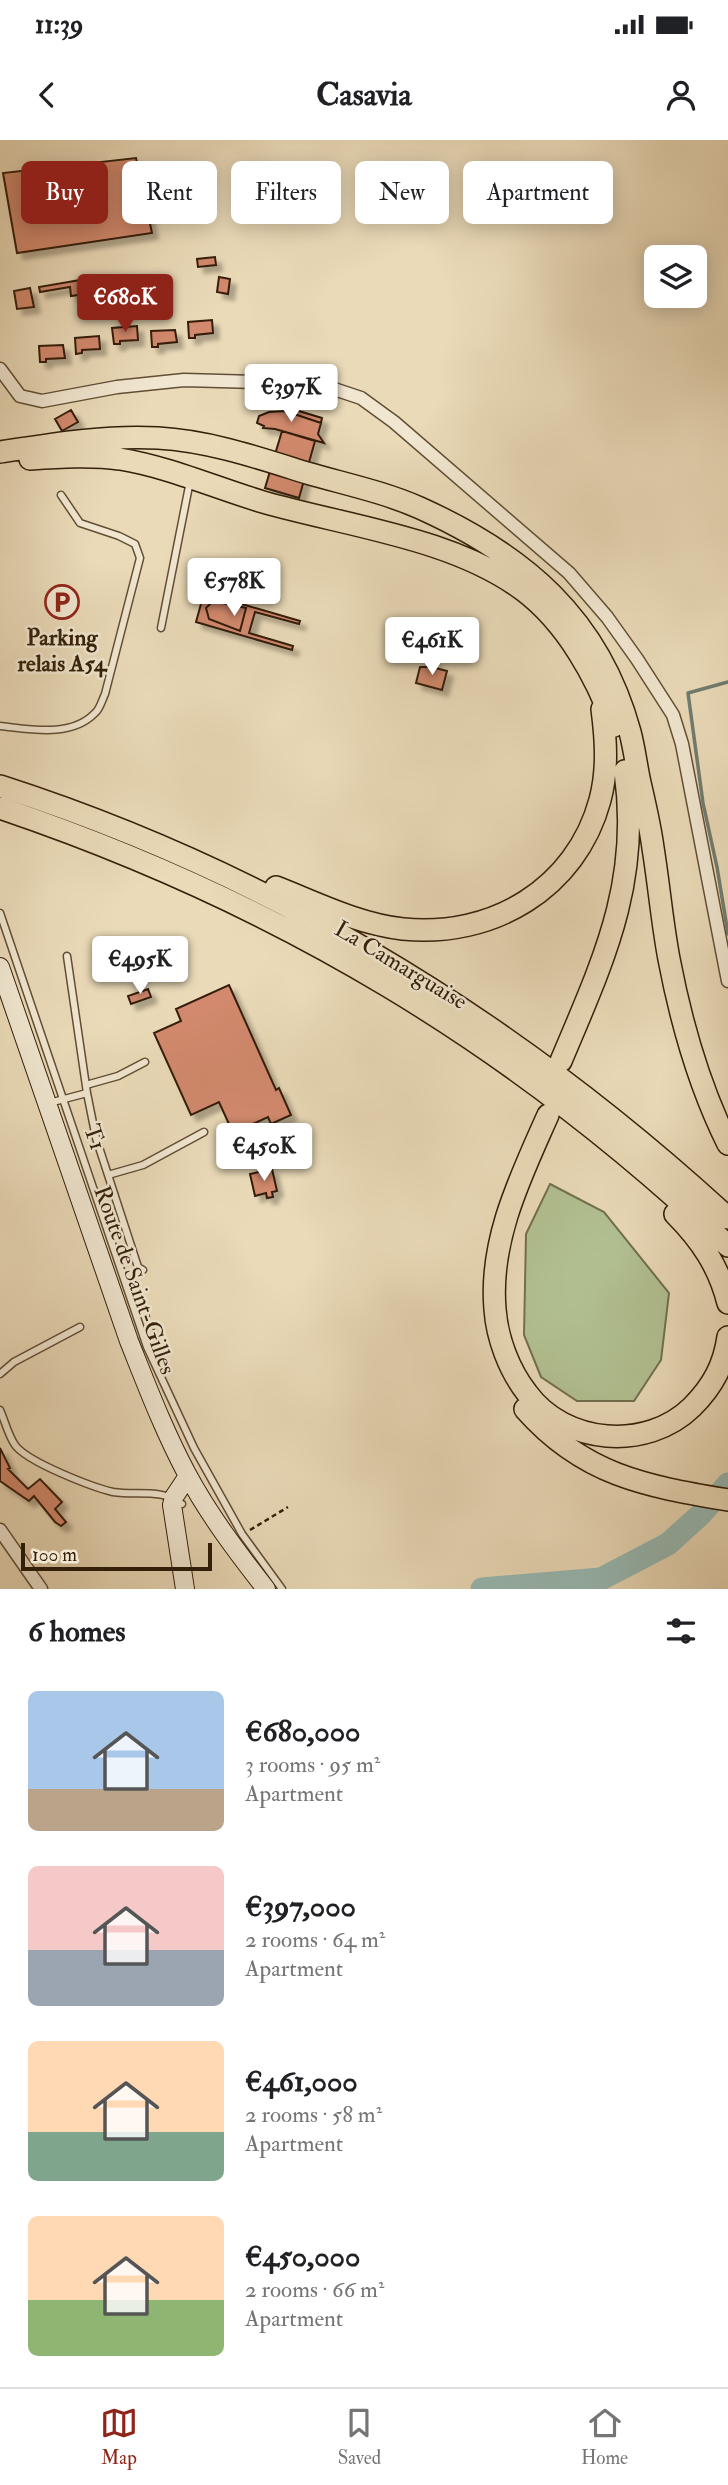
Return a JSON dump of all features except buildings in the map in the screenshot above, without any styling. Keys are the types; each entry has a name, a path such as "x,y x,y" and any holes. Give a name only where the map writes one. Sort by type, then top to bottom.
{"highway":[{"path":"0,452 59,442 157,438 228,449 356,486 418,508 486,543 531,573 564,606 594,647 630,732 653,844 668,956 678,1006 702,1084 728,1144"},
{"path":"0,462 92,456 142,463 266,502 410,540 470,560 499,573 525,591 556,622 574,645 601,697 620,742 625,767 630,833 626,881 612,936 565,1064 607,974 629,914 638,862 639,776"},
{"path":"64,807 169,841 361,921 422,930 469,926 494,918 527,901 553,879 578,849 595,815 604,780 606,744 601,697"},
{"name":"La Camarguaise","path":"0,786 64,807 191,860 319,922 439,992 503,1035 599,1106 675,1169 728,1218"},
{"name":"La Camarguaise","path":"0,808 129,855 267,918 342,958 433,1012 576,1114 728,1246"},
{"path":"728,1337 716,1378 698,1401 674,1421 643,1434 614,1437 575,1429 550,1415 528,1395 502,1346 495,1309 496,1268 502,1231 544,1112 500,1205 486,1259 485,1312 488,1331 500,1367 520,1404 571,1452 592,1464 659,1488 728,1500"},
{"path":"576,1114 588,1136 694,1234 716,1268 728,1303"}],"main road":[{"name":"Route de Saint-Gilles","path":"0,967 56,1102 129,1340 164,1427 200,1496 229,1542 266,1589"},
{"path":"185,1589 177,1505 188,1476"},
{"path":"177,1505 200,1496"}],"street":[{"path":"0,369 20,396 42,401 117,387 184,380 286,383 331,388 361,398 394,422 569,573 607,617 673,715 682,744 728,981"},
{"path":"0,1530 41,1589"}],"lane":[{"path":"161,628 190,479"},
{"path":"0,726 49,731 74,726 96,713 105,694 140,558 135,544 80,523 61,495"},
{"name":"T1","path":"0,913 56,1102 147,1347 194,1448 242,1534 282,1589"},
{"path":"66,956 96,1138 138,1267 143,1270"},
{"path":"56,1102 145,1062"},
{"path":"108,1175 143,1165 204,1132"},
{"path":"0,1374 13,1362 80,1327"},
{"path":"0,1410 16,1446 50,1469 113,1492 165,1495 177,1505"}],"path":[{"path":"138,1289 169,1369"},
{"path":"256,1536 251,1529 288,1507"}],"green space":[{"path":"550,1184 604,1212 669,1293 661,1360 634,1401 577,1401 541,1377 524,1335 526,1234"}],"waterway":[{"path":"728,682 688,693 703,803 728,934"},
{"path":"482,1589 601,1579 668,1544 699,1516 728,1484"}],"place":[{"name":"Parking relais A54","path":"62,602"}]}
